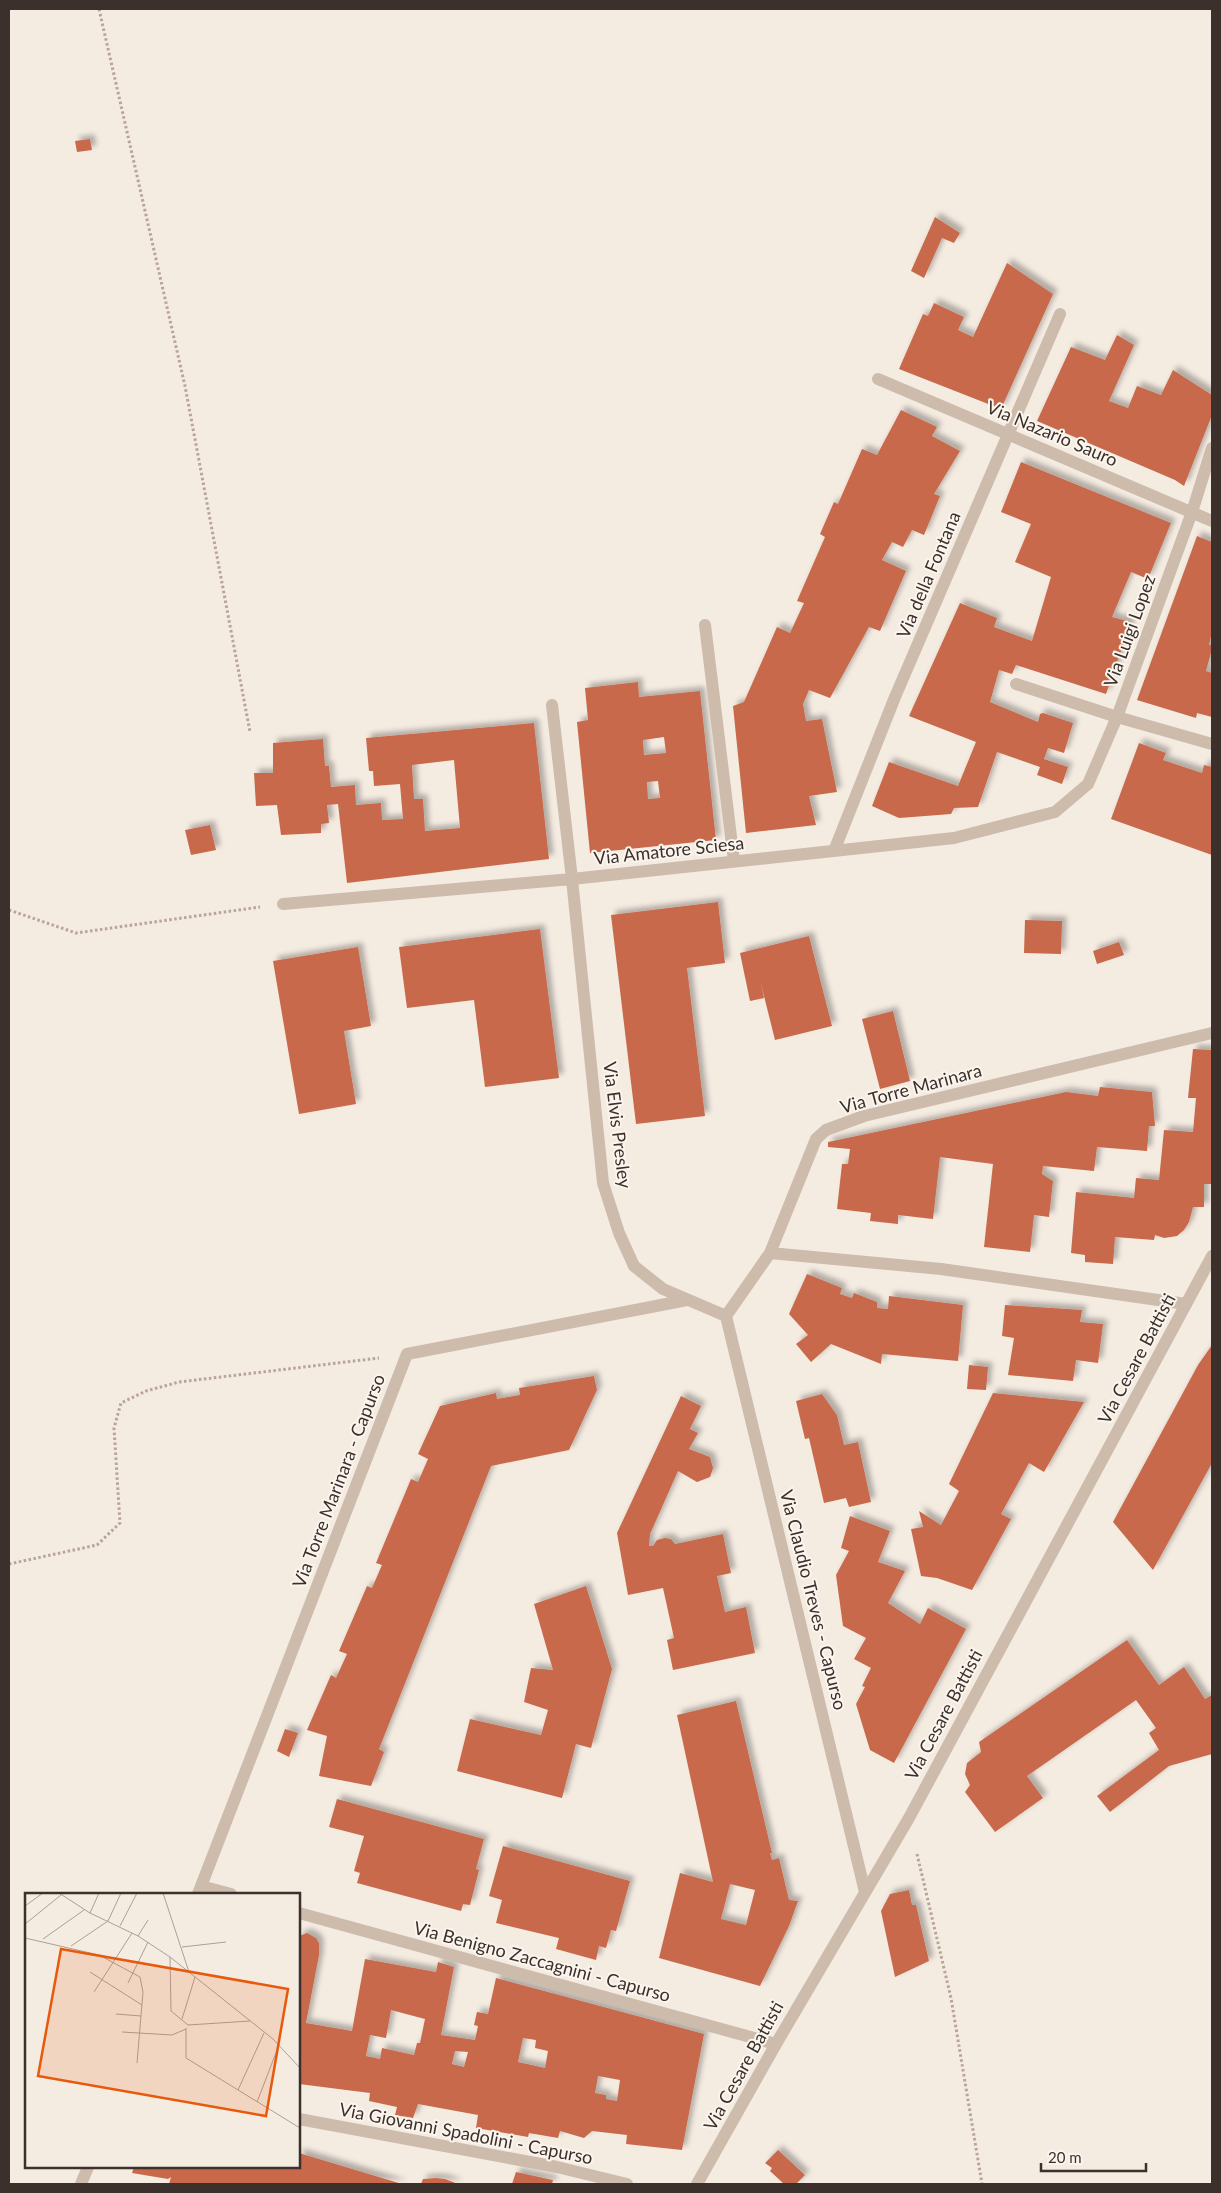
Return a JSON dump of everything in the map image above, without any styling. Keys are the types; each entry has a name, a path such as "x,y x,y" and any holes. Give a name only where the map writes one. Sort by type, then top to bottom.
{"street":[{"name":"Via della Fontana","path":"834,851 896,697 1060,314"},
{"name":"Via Nazario Sauro","path":"878,379 1212,520"},
{"name":"Via Luigi Lopez","path":"1055,812 1088,784 1117,717 1192,512 1212,448"},
{"path":"705,625 734,861"},
{"path":"1016,684 1117,717 1212,744"},
{"name":"Via Elvis Presley","path":"552,705 572,878 603,1183 619,1233 634,1266 663,1289 726,1316"},
{"name":"Via Amatore Sciesa","path":"283,904 572,878 954,838 1055,812"},
{"name":"Via Torre Marinara","path":"726,1316 770,1253 816,1139 826,1130 864,1116 1212,1034"},
{"path":"770,1253 941,1269 1186,1304"},
{"name":"Via Cesare Battisti","path":"697,2184 776,2044 909,1818 1212,1256"},
{"path":"407,1354 687,1300"},
{"name":"Via Claudio Treves - Capurso","path":"726,1316 865,1892"},
{"name":"Via Torre Marinara - Capurso","path":"199,1890 407,1354"},
{"path":"199,1890 223,1893"},
{"name":"Via Benigno Zaccagnini - Capurso","path":"300,1913 776,2044"},
{"name":"Via Giovanni Spadolini - Capurso","path":"300,2119 557,2167 627,2184"},
{"path":"81,2184 88,2168"}],"path":[{"path":"99,9 185,386 250,732"},
{"path":"9,910 76,934 283,904"},
{"path":"9,1564 97,1545 120,1523 114,1428 121,1403 146,1391 179,1382 407,1354"},
{"path":"909,1818 951,1998 982,2184"}],"building":[{"path":"90,139 92,150 77,152 75,141"},
{"path":"935,217 960,233 954,243 942,238 924,278 911,271"},
{"path":"1007,263 1053,294 1001,409 899,369 923,314 928,316 934,303 964,317 958,330 973,337"},
{"path":"1117,335 1134,345 1109,401 1128,408 1137,386 1161,395 1173,370 1212,395 1212,415 1184,486 1175,480 1037,421 1071,347 1105,360"},
{"path":"901,410 937,427 932,436 960,451 934,494 940,496 924,535 912,530 903,547 892,542 882,560 906,571 880,631 869,627 830,698 809,690 803,704 806,721 822,719 837,792 809,796 816,825 746,833 733,706 744,702 777,627 790,633 804,603 797,601 825,537 820,534 834,502 838,504 862,449 877,455"},
{"path":"1021,462 1171,523 1148,579 1131,572 1112,617 1131,622 1106,694 1016,665 1012,674 999,670 990,702 1038,722 1040,714 1043,713 1073,723 1064,753 1048,748 1044,759 1068,767 1062,784 1037,775 1040,767 997,752 978,807 954,808 951,814 899,818 872,806 889,762 958,786 976,742 909,716 960,603 997,618 994,627 1032,641 1051,577 1015,562 1031,524 1001,512"},
{"path":"1197,536 1212,542 1212,632 1209,645 1212,645 1212,649 1206,671 1212,673 1212,717 1197,713 1196,718 1137,700"},
{"path":"638,682 639,697 700,691 716,840 590,853 577,722 588,720 585,688","holes":["664,737 666,753 644,755 643,740","658,781 660,798 648,799 647,782"]},
{"path":"534,723 549,859 347,883 338,804 327,805 329,823 321,824 321,833 281,835 277,805 256,806 254,773 273,773 273,743 323,739 325,766 329,766 331,787 355,785 356,805 381,803 382,820 403,819 400,784 374,786 373,771 369,771 366,738","holes":["454,760 460,828 425,831 423,799 414,799 412,765"]},
{"path":"1139,743 1166,753 1163,760 1202,773 1204,765 1212,767 1212,855 1111,819"},
{"path":"210,825 216,850 191,855 185,830"},
{"path":"718,902 725,963 687,968 705,1116 636,1124 611,915"},
{"path":"1025,920 1062,921 1061,954 1024,953"},
{"path":"540,929 559,1078 485,1087 474,1000 407,1008 399,947"},
{"path":"809,936 832,1026 775,1040 760,980 764,998 750,1001 740,953"},
{"path":"1119,942 1124,955 1097,964 1093,951"},
{"path":"358,947 371,1026 344,1031 356,1104 299,1114 273,961"},
{"path":"893,1011 910,1081 880,1089 862,1019"},
{"path":"1193,1049 1212,1050 1212,1184 1204,1184 1204,1207 1193,1207 1189,1222 1177,1236 1164,1238 1155,1235 1154,1240 1115,1237 1113,1264 1085,1262 1085,1255 1071,1253 1076,1192 1134,1198 1136,1178 1159,1180 1164,1130 1193,1132 1196,1098 1188,1098"},
{"path":"1100,1087 1152,1092 1155,1126 1149,1126 1147,1151 1097,1147 1094,1171 1043,1166 1042,1174 1053,1181 1049,1217 1034,1215 1030,1252 984,1247 993,1164 940,1157 933,1219 898,1215 898,1224 870,1221 871,1213 837,1209 842,1164 848,1164 850,1149 828,1147 828,1142 1066,1092 1098,1096"},
{"path":"807,1274 842,1288 840,1294 852,1298 854,1293 877,1302 877,1308 888,1309 889,1296 963,1305 958,1361 882,1354 881,1364 831,1344 811,1362 796,1344 808,1335 789,1314"},
{"path":"1005,1305 1082,1310 1080,1322 1103,1324 1098,1363 1076,1360 1073,1381 1008,1375 1014,1338 1002,1336"},
{"path":"1212,1345 1212,1463 1153,1570 1113,1522 1198,1365"},
{"path":"969,1365 988,1367 986,1390 967,1389"},
{"path":"594,1376 597,1390 569,1450 491,1466 379,1749 384,1752 371,1786 319,1776 327,1736 307,1730 331,1675 336,1678 347,1654 339,1651 367,1586 372,1588 382,1565 376,1563 411,1479 418,1482 428,1459 418,1454 440,1406 496,1393 497,1399 520,1395 519,1388"},
{"path":"993,1393 1084,1402 1044,1472 1029,1463 1001,1514 1011,1519 972,1590 937,1578 921,1576 911,1529 923,1527 919,1511 941,1525 959,1491 949,1484"},
{"path":"822,1394 837,1415 844,1445 858,1442 871,1502 849,1507 846,1498 824,1503 809,1438 805,1439 796,1401"},
{"path":"681,1396 701,1406 690,1429 698,1433 689,1449 710,1457 713,1468 710,1477 697,1482 678,1471 650,1534 649,1546 653,1546 657,1540 665,1538 671,1539 675,1544 723,1534 731,1573 717,1576 725,1612 746,1607 755,1653 673,1670 667,1640 674,1638 663,1588 628,1595 617,1533"},
{"path":"850,1516 890,1531 878,1562 905,1571 888,1603 920,1624 928,1608 966,1629 894,1763 870,1750 856,1704 865,1687 862,1686 871,1668 854,1659 866,1638 843,1626 836,1575 849,1551 841,1548"},
{"path":"586,1586 612,1669 591,1748 576,1744 562,1798 457,1771 470,1719 541,1735 548,1710 524,1702 531,1668 553,1670 534,1604"},
{"path":"1127,1640 1159,1685 1184,1667 1205,1699 1212,1695 1212,1754 1169,1766 1110,1812 1097,1796 1159,1750 1149,1733 1156,1728 1136,1700 1027,1776 1043,1798 995,1832 965,1792 970,1785 965,1774 967,1763 981,1752 979,1742"},
{"path":"736,1701 772,1853 770,1853 772,1860 779,1858 789,1900 798,1901 789,1926 760,1986 659,1958 680,1873 713,1882 677,1715","holes":["730,1884 755,1890 746,1925 721,1919"]},
{"path":"285,1729 298,1733 289,1757 277,1751"},
{"path":"337,1799 484,1839 476,1869 479,1870 470,1905 463,1904 461,1911 357,1883 360,1873 354,1871 364,1836 329,1827"},
{"path":"503,1846 630,1881 616,1931 611,1930 606,1948 599,1946 596,1960 556,1949 559,1938 496,1923 502,1900 489,1896"},
{"path":"909,1890 912,1905 916,1905 929,1961 895,1977 881,1911 890,1894"},
{"path":"307,1933 316,1938 319,1943 319,1955 306,2023 352,2031 365,1959 436,1972 438,1962 454,1967 441,2035 475,2040 478,2026 474,2025 477,2012 488,2014 496,1978 704,2034 682,2150 626,2144 627,2135 592,2131 584,2138 560,2131 558,2138 529,2133 528,2137 476,2128 478,2115 418,2104 413,2118 395,2115 397,2107 369,2101 370,2093 300,2084 300,1936","holes":["391,2010 425,2019 420,2043 417,2043 414,2055 382,2048 380,2059 366,2056 370,2035 386,2038","523,2038 536,2040 535,2048 548,2051 545,2068 518,2062","455,2051 468,2052 464,2067 452,2064","598,2076 620,2080 617,2101 606,2099 606,2095 595,2093"]},
{"path":"778,2150 805,2175 796,2184 784,2184 770,2171 772,2168 765,2163"},
{"path":"300,2153 402,2184 169,2184 171,2177 168,2179 132,2173 134,2168 300,2168"},
{"path":"516,2172 553,2180 552,2184 512,2184"},
{"path":"436,2178 458,2184 421,2184 423,2179"}]}
